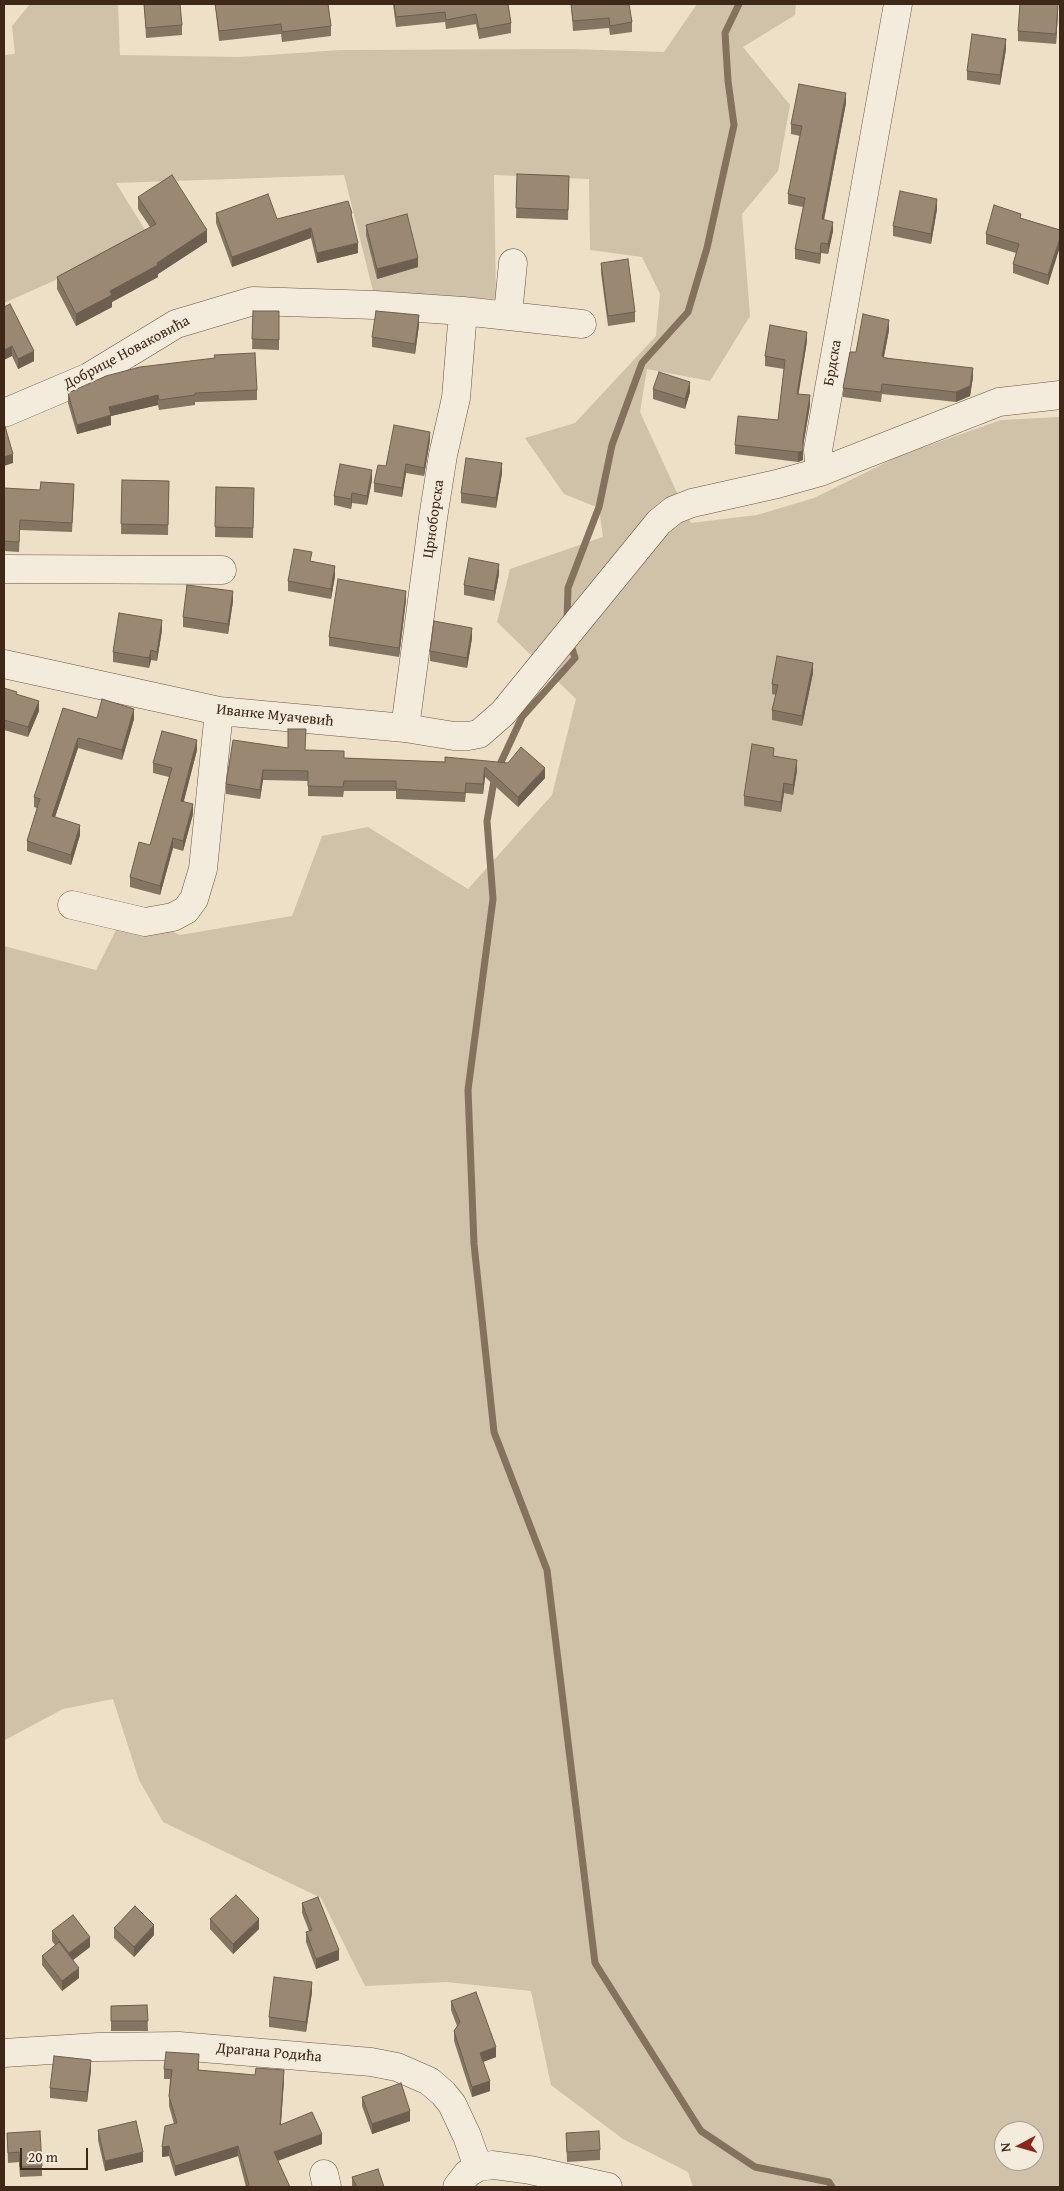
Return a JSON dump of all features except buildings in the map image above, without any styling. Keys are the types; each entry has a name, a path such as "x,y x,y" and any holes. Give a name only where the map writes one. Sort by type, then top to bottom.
{"street":[{"name":"Брдска","path":"820,472 818,450 898,4"},
{"path":"508,314 514,263"},
{"name":"Добрице Новаковића","path":"4,413 89,377 176,324 254,301 462,310 582,324"},
{"name":"Црноборска","path":"405,728 442,464 456,398 462,310"},
{"path":"820,472 999,402 1060,395"},
{"name":"Иванке Муачевић","path":"4,664 219,711 405,728 454,736 479,734 503,713 659,522 674,510 692,503 777,484 820,472"},
{"path":"4,570 222,570"},
{"path":"72,905 145,922 173,917 186,910 194,900 203,869 219,711"},
{"name":"Драгана Родића","path":"4,2053 98,2047 179,2046 371,2062 397,2067 423,2078 443,2093 452,2104 467,2136 478,2167"},
{"path":"457,2187 467,2174 478,2167 492,2165 530,2170 608,2187"}],"shaded area":[{"path":"30,4 118,4 120,55 239,57 341,50 571,49 664,52 697,4 796,4 795,15 743,47 790,105 778,171 742,214 750,316 710,381 647,369 640,412 691,523 757,515 814,498 899,456 1001,420 1060,417 1060,2187 693,2187 688,2172 623,2139 551,2085 531,1991 447,1982 365,1986 321,1898 163,1822 139,1780 113,1699 63,1709 5,1740 4,1744 4,946 96,970 125,912 180,935 292,916 322,836 368,827 468,889 552,795 576,699 497,622 510,569 603,537 599,508 564,494 525,438 575,423 656,336 660,294 642,257 590,250 589,179 494,175 496,299 374,295 344,175 116,183 150,238 4,303 4,55 15,54 12,26"}],"waterway":[{"path":"567,621 568,588 599,507 612,445 642,363 688,312 707,248 734,125 728,81 725,33 739,4"},
{"path":"571,645 575,658 522,717 495,775 487,821 493,899 468,1090 474,1244 494,1432 547,1570 595,1963 701,2131 755,2167 829,2182 832,2187"}]}
